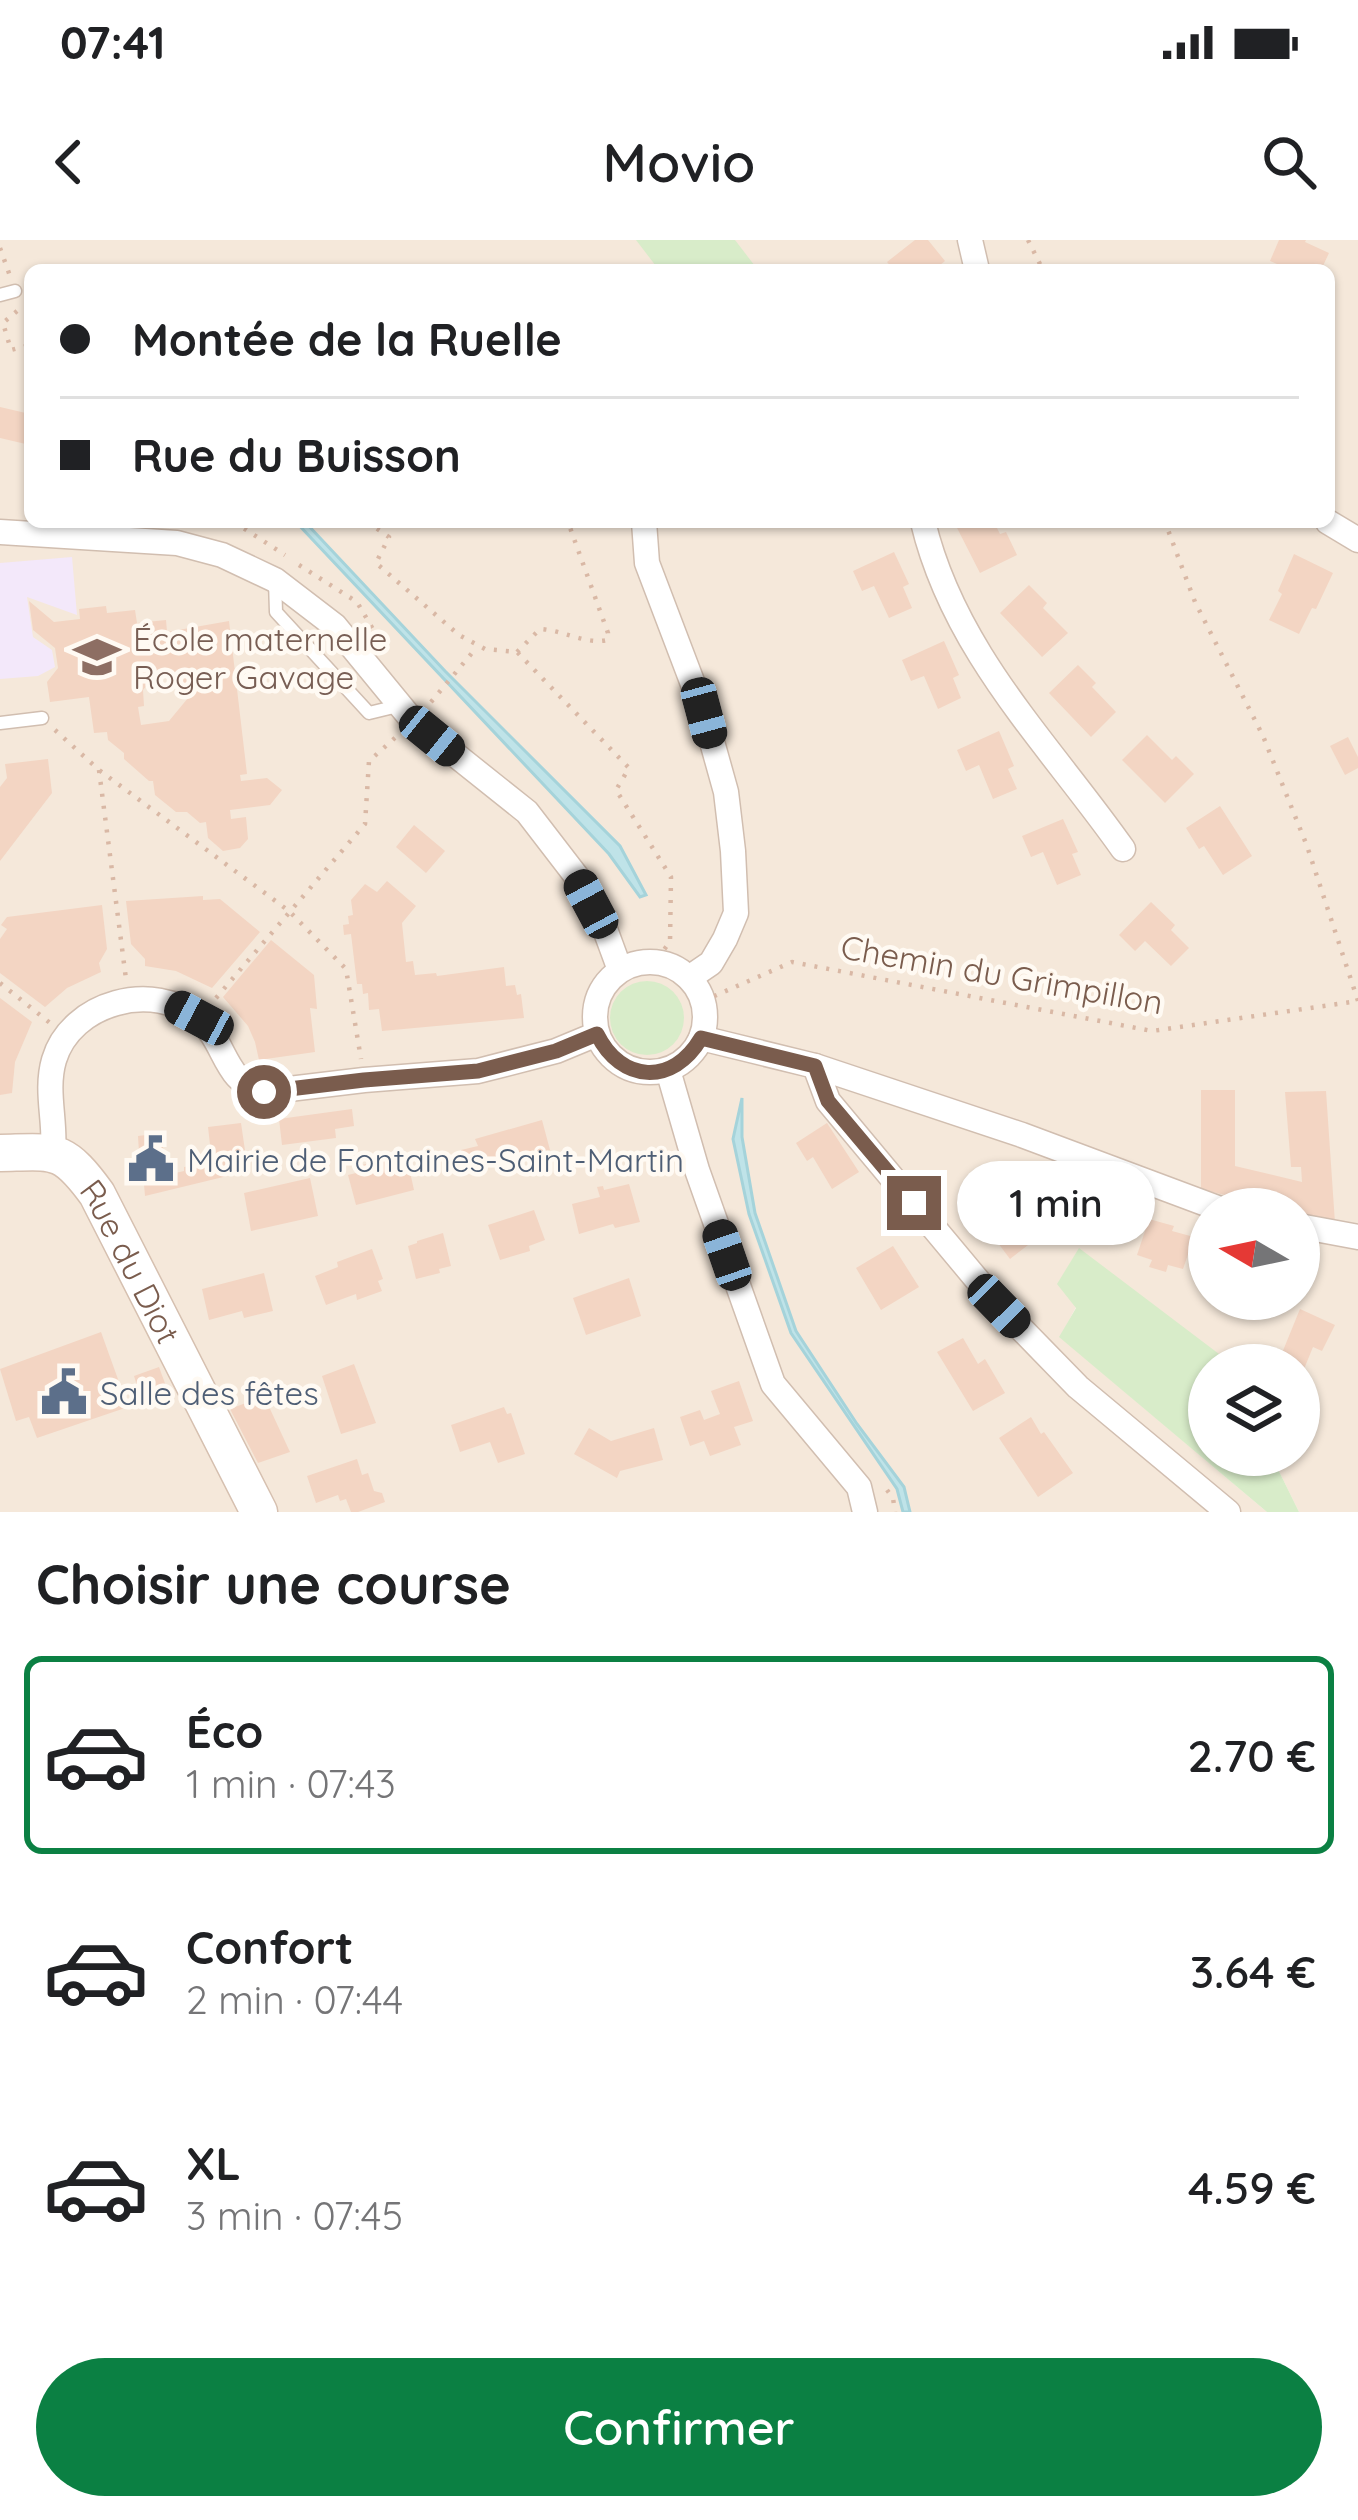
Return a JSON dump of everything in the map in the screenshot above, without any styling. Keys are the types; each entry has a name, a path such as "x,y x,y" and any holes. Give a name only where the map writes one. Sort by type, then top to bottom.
{"street":[{"path":"644,528 647,563 704,713 726,792 733,851 736,913 710,963 689,978"},
{"path":"924,528 958,618 1031,732 1124,849"},
{"path":"0,532 157,535 222,555 275,580 334,626 412,714 527,812 577,877 620,970"},
{"path":"655,962 689,978 703,1001 705,1020 701,1038 682,1063 650,1073 617,1062 604,1050 594,1016 597,998 620,970 655,962"},
{"path":"0,1153 53,1152 50,1088 55,1057 66,1036 86,1017 129,999 153,1000 199,1018 219,1044 233,1075 248,1088 264,1092 478,1071 556,1051 597,1034"},
{"path":"701,1038 815,1066 1188,1197"},
{"path":"815,1066 828,1101 999,1306 1078,1387 1228,1512"},
{"path":"668,1070 697,1170 772,1384 859,1486 865,1512"},
{"name":"Rue du Diot","path":"53,1152 78,1168 97,1193 260,1512"},
{"path":"1320,1230 1358,1237"}],"lane":[{"path":"0,295 15,291"},
{"path":"0,723 42,718"}],"path":[{"path":"376,528 389,537 376,563 459,635 485,649 517,652 629,768 616,790 671,878 670,942 655,962"},
{"path":"517,652 540,628 597,642 607,640 570,528"},
{"name":"Chemin du Grimpillon","path":"703,1001 792,962 1152,1031 1358,1001 1307,845 1272,758 1195,602 1167,528"},
{"path":"199,1018 365,824 369,761 478,645"},
{"path":"42,718 99,770 289,911 346,969 364,1080"},
{"path":"99,770 129,999"},
{"path":"0,983 66,1036"},
{"path":"879,1481 893,1498 895,1512"}],"shaded area":[{"path":"0,240 1358,240 1358,1512 1299,1512 1281,1476 1320,1476 1320,1344 1188,1345 1076,1307 1060,1337 1188,1445 1188,1476 1224,1476 1267,1512 0,1512"},
{"path":"72,557 77,615 27,597 33,637 52,650 55,667 38,676 0,679 0,563"}],"green space":[{"path":"636,240 735,240 753,264 654,264"},
{"path":"647,981 673,992 684,1018 673,1044 647,1055 621,1044 610,1018 621,992"},
{"path":"1079,1248 1206,1344 1188,1344 1188,1446 1059,1337 1076,1308 1057,1284"},
{"path":"1224,1476 1281,1476 1299,1512 1267,1512"}],"water":[{"path":"302,528 311,528 620,846 646,895 640,897 609,854"},
{"path":"742,1098 742,1137 755,1213 796,1331 904,1487 910,1512 903,1512 897,1489 791,1333 749,1214 733,1139"}],"building":[{"path":"915,240 928,240 945,261 941,264 887,262"},
{"path":"1279,240 1306,240 1329,253 1324,264 1270,261"},
{"path":"0,407 24,413 24,444 0,438"},
{"path":"957,528 1006,532 1017,555 980,573"},
{"path":"894,552 909,584 903,587 912,608 889,618 874,586 862,591 853,571"},
{"path":"1294,554 1333,573 1299,634 1269,620"},
{"path":"1029,585 1047,603 1043,608 1068,633 1042,657 1000,613"},
{"path":"29,601 54,622 80,619 79,609 106,606 107,613 135,610 137,623 166,620 167,632 229,621 247,774 240,775 241,781 267,778 282,790 270,805 230,810 231,819 246,817 248,839 240,848 223,851 208,838 206,822 176,812 155,795 153,781 124,759 107,732 94,733 89,697 50,702 47,682 58,668 55,648 33,630","holes":["158,672 188,698 169,721 141,725 138,707 144,706 143,690"]},
{"path":"944,641 959,675 953,678 961,698 938,709 924,676 911,681 902,660"},
{"path":"1078,665 1116,712 1091,737 1049,693"},
{"path":"999,731 1014,766 1008,769 1017,789 993,799 979,765 966,771 957,750"},
{"path":"1147,735 1194,774 1165,803 1122,760"},
{"path":"1348,737 1358,768 1345,775 1330,746"},
{"path":"48,759 52,793 0,861 0,787 7,778 5,764"},
{"path":"1220,806 1252,856 1223,875 1186,828"},
{"path":"1063,819 1078,852 1072,854 1081,875 1057,885 1043,852 1031,857 1022,836"},
{"path":"414,825 445,851 426,873 396,847"},
{"path":"387,881 416,906 402,923 406,962 413,961 415,975 504,967 506,986 515,985 517,995 521,994 524,1018 382,1031 379,1009 369,1010 368,993 363,994 362,984 357,984 351,934 344,935 343,925 349,924 351,900 365,884 377,892"},
{"path":"203,896 203,900 220,899 260,932 212,988 176,971 145,966 145,959 131,944 126,901"},
{"path":"1151,902 1175,925 1171,930 1189,948 1171,966 1145,941 1135,951 1119,935"},
{"path":"102,905 107,949 99,963 101,972 67,988 45,1007 0,973 0,939 7,929 1,925 7,917"},
{"path":"271,940 314,975 317,1009 310,1008 315,1052 259,1060 248,1026 223,997"},
{"path":"0,998 32,1022 15,1062 12,1093 0,1095"},
{"path":"1201,1090 1235,1090 1235,1166 1302,1182 1301,1167 1291,1167 1285,1092 1326,1091 1335,1223 1320,1219 1320,1188 1201,1188"},
{"path":"352,1109 354,1126 335,1129 336,1138 282,1145 279,1119"},
{"path":"542,1120 550,1150 467,1173 461,1150 478,1146 475,1139"},
{"path":"241,1123 248,1171 145,1196 138,1136 161,1133 167,1175 212,1162 208,1127"},
{"path":"827,1123 859,1172 832,1189 813,1157 807,1161 796,1143"},
{"path":"406,1154 414,1190 356,1205 348,1175 356,1173 354,1167"},
{"path":"310,1178 318,1216 251,1231 244,1193"},
{"path":"629,1184 640,1222 579,1234 572,1204 600,1197 597,1187 604,1190"},
{"path":"1012,1188 1045,1232 1010,1259 989,1231 997,1226 984,1209"},
{"path":"534,1210 545,1240 529,1246 530,1251 500,1260 488,1225"},
{"path":"1149,1219 1188,1235 1183,1269 1168,1265 1166,1272 1149,1267 1152,1260 1137,1255"},
{"path":"443,1233 451,1266 416,1279 408,1246"},
{"path":"893,1246 919,1287 881,1310 856,1268"},
{"path":"372,1249 383,1279 378,1281 382,1291 326,1305 315,1276"},
{"path":"264,1273 273,1311 244,1318 242,1311 209,1320 202,1289"},
{"path":"629,1278 641,1316 586,1335 573,1298"},
{"path":"1320,1318 1335,1325 1322,1351 1320,1344 1286,1344 1296,1320"},
{"name":"Salle des fêtes","path":"101,1332 128,1407 37,1438 29,1417 16,1421 0,1369"},
{"path":"963,1338 978,1364 985,1359 1005,1393 973,1411 937,1352"},
{"path":"354,1364 376,1423 341,1434 322,1376"},
{"path":"159,1367 166,1386 140,1395 134,1376"},
{"path":"739,1381 753,1421 734,1427 741,1445 710,1456 704,1441 690,1446 680,1417 700,1410 704,1420 720,1414 711,1391"},
{"path":"264,1396 290,1452 258,1463 230,1409"},
{"path":"504,1407 511,1413 525,1454 498,1463 490,1442 460,1452 451,1425"},
{"path":"1031,1417 1073,1473 1038,1497 999,1438"},
{"path":"589,1428 611,1441 654,1428 663,1460 620,1471 617,1478 574,1454"},
{"path":"357,1459 362,1475 368,1473 374,1491 382,1493 385,1502 358,1512 351,1512 346,1499 340,1501 338,1495 316,1503 307,1476"}],"place":[{"name":"École maternelle Roger Gavage","path":"97,657"},
{"name":"Mairie de Fontaines-Saint-Martin","path":"151,1159"},
{"name":"Salle des fêtes","path":"64,1392"}],"route":[{"path":"264,1092 478,1071 556,1051 597,1034 604,1050 617,1062 650,1073 682,1063 701,1038 815,1066 828,1101 914,1203"}]}
